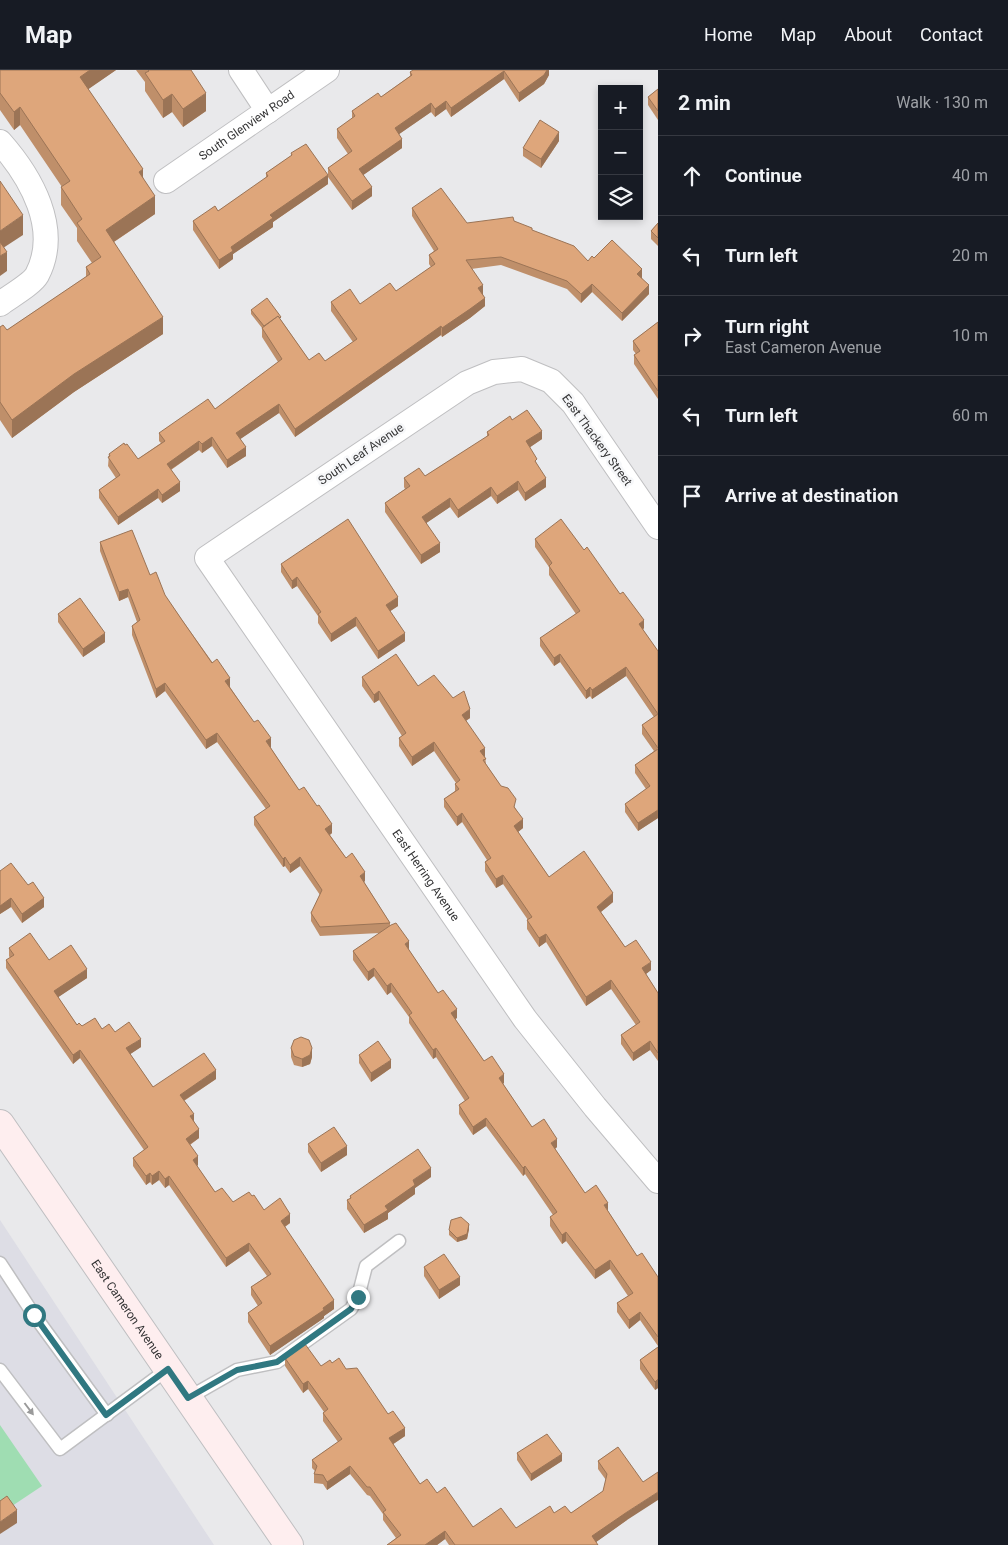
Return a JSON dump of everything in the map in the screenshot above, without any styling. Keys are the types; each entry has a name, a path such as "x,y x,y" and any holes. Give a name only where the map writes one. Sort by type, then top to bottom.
{"main road":[{"name":"East Cameron Avenue","path":"0,1124 289,1545"}],"street":[{"path":"241,70 268,111"},
{"name":"South Glenview Road","path":"166,180 326,70"},
{"path":"0,142 16,160 42,208 47,244 36,277 0,304"},
{"name":"East Thackery Street","path":"522,369 551,381 573,403 658,527"},
{"name":"South Leaf Avenue","path":"208,558 467,382 494,372 522,369"},
{"name":"East Herring Avenue","path":"208,558 525,1019 595,1107 658,1181"}],"lane":[{"path":"188,1398 237,1370 277,1362 351,1309 358,1297 366,1266 399,1241"},
{"path":"0,1263 34,1315 106,1415"},
{"path":"0,1370 60,1449 168,1369"}],"shaded area":[{"path":"0,1220 214,1545 0,1545"}],"green space":[{"path":"0,1425 42,1486 0,1514"}],"building":[{"path":"0,70 90,70 80,77 143,169 139,172 155,196 106,230 163,317 74,374 12,420 0,402 0,327 3,325 7,330 90,274 86,267 101,257 77,223 82,219 61,187 70,181 20,107 14,112 0,93"},
{"path":"148,70 191,70 206,93 183,109 172,94 163,100 145,73"},
{"path":"413,70 547,70 544,75 519,93 504,71 451,108 446,101 435,109 431,103 395,128 402,139 359,169 372,187 352,201 328,168 352,151 337,129 355,116 352,111 378,93 381,97 412,75 410,72"},
{"path":"658,89 658,111 648,97"},
{"path":"540,120 559,132 541,159 523,148"},
{"path":"306,144 328,175 270,215 273,218 231,247 233,251 219,260 193,221 215,206 218,211 268,176 266,173 292,155 291,153"},
{"path":"0,181 23,215 0,231"},
{"path":"441,188 467,223 513,217 514,221 532,228 532,230 574,246 588,261 592,256 594,258 612,240 642,269 637,274 649,285 622,313 592,284 581,294 567,281 501,257 466,260 483,285 478,288 485,298 442,328 441,326 295,429 279,404 236,433 246,447 227,460 212,437 202,444 199,441 167,464 180,482 162,495 158,489 118,517 99,490 120,475 108,457 110,456 109,454 124,443 125,445 127,444 138,459 165,441 159,433 208,399 215,409 282,359 262,328 278,316 309,360 319,353 325,361 357,339 331,302 350,289 360,304 390,283 396,291 435,264 429,255 438,249 412,208"},
{"path":"658,223 658,238 651,231"},
{"path":"0,242 7,252 0,256"},
{"path":"267,298 281,317 278,316 264,326 251,310"},
{"path":"658,322 658,391 634,355 640,351 633,341"},
{"path":"527,410 542,431 526,441 537,459 535,461 546,478 525,493 518,481 497,496 491,487 458,510 450,498 422,517 440,543 421,555 385,503 410,486 404,478 419,468 425,476 489,435 487,432 510,416 512,420"},
{"path":"348,519 398,597 386,605 405,633 378,651 356,617 331,634 318,614 321,612 297,577 292,581 281,564"},
{"path":"561,519 584,550 587,547 620,594 623,592 644,620 639,624 658,651 658,714 626,667 592,690 590,687 586,691 560,654 554,658 540,638 580,611 549,566 552,563 535,539"},
{"path":"132,530 150,575 156,572 165,595 212,663 217,659 230,678 225,681 254,722 258,720 271,738 266,741 299,790 304,787 317,806 319,805 332,824 325,829 346,858 352,853 365,872 360,876 390,923 320,927 311,913 322,890 300,857 290,865 285,857 283,859 254,817 270,806 217,733 206,740 165,683 156,689 132,626 140,620 128,589 119,592 100,542"},
{"path":"80,598 105,633 83,649 58,614"},
{"path":"396,654 418,686 434,675 453,698 464,691 470,709 462,715 485,748 480,751 486,759 483,760 501,786 508,788 516,799 514,807 523,819 514,826 549,877 584,851 613,893 597,907 625,947 636,940 651,962 642,968 658,993 658,1053 650,1041 633,1053 621,1035 640,1022 611,980 586,997 546,934 539,938 527,920 532,917 503,875 496,879 485,862 491,858 462,813 457,817 444,799 459,789 455,784 460,780 434,742 412,757 399,738 406,733 379,691 374,695 362,677"},
{"path":"658,714 658,748 642,725"},
{"path":"658,749 658,810 638,823 625,804 650,786 635,765"},
{"path":"11,863 28,885 33,882 44,898 22,914 11,898 0,906 0,871"},
{"path":"396,923 409,941 405,944 438,993 443,990 457,1009 451,1013 484,1061 492,1056 504,1074 499,1078 532,1127 544,1119 557,1139 551,1143 585,1193 596,1185 608,1203 604,1205 637,1256 642,1253 658,1277 658,1337 640,1312 629,1320 617,1303 633,1293 610,1260 595,1270 566,1232 562,1235 550,1217 557,1212 525,1166 523,1168 486,1118 473,1127 459,1105 469,1098 436,1048 433,1050 409,1015 412,1013 391,983 387,986 374,968 368,972 353,951"},
{"path":"30,933 49,960 71,945 87,969 54,991 77,1025 79,1023 82,1026 95,1018 102,1029 109,1024 115,1032 129,1022 141,1039 126,1048 153,1087 204,1053 216,1070 180,1095 194,1114 190,1116 199,1129 186,1139 198,1156 193,1160 215,1192 222,1188 233,1202 249,1192 252,1196 254,1195 264,1210 280,1198 290,1214 281,1221 334,1300 323,1308 324,1310 270,1346 248,1313 262,1303 251,1287 271,1274 249,1243 226,1258 169,1176 165,1179 159,1171 152,1176 150,1173 146,1176 133,1158 148,1147 80,1050 73,1055 6,960 14,955 9,948"},
{"path":"301,1037 309,1040 312,1048 310,1055 302,1059 294,1056 291,1048 294,1040"},
{"path":"378,1041 391,1060 371,1073 359,1055"},
{"path":"334,1127 347,1146 321,1163 308,1144"},
{"path":"418,1149 431,1168 413,1180 415,1185 385,1206 388,1210 364,1225 347,1200"},
{"path":"461,1217 469,1224 467,1234 457,1238 449,1230 451,1220"},
{"path":"444,1254 460,1277 439,1290 424,1267"},
{"path":"305,1344 321,1366 330,1360 332,1363 339,1358 346,1369 357,1368 388,1414 393,1411 405,1428 389,1438 420,1484 427,1479 437,1493 445,1487 473,1527 501,1508 516,1528 550,1506 554,1513 565,1506 571,1513 603,1491 607,1474 598,1461 618,1447 643,1482 658,1472 658,1492 592,1536 598,1545 455,1545 445,1531 425,1545 387,1545 401,1535 383,1512 386,1510 370,1487 367,1487 350,1466 327,1482 323,1475 314,1474 317,1466 312,1460 342,1439 323,1413 328,1409 308,1381 303,1384 285,1358"},
{"path":"658,1347 658,1379 655,1382 640,1360"},
{"path":"547,1434 562,1454 531,1474 517,1453"},
{"path":"7,1496 17,1510 0,1522 0,1501"}],"route":[{"path":"34,1315 106,1415 168,1369 188,1398 237,1370 277,1362 351,1309 358,1297"}]}
